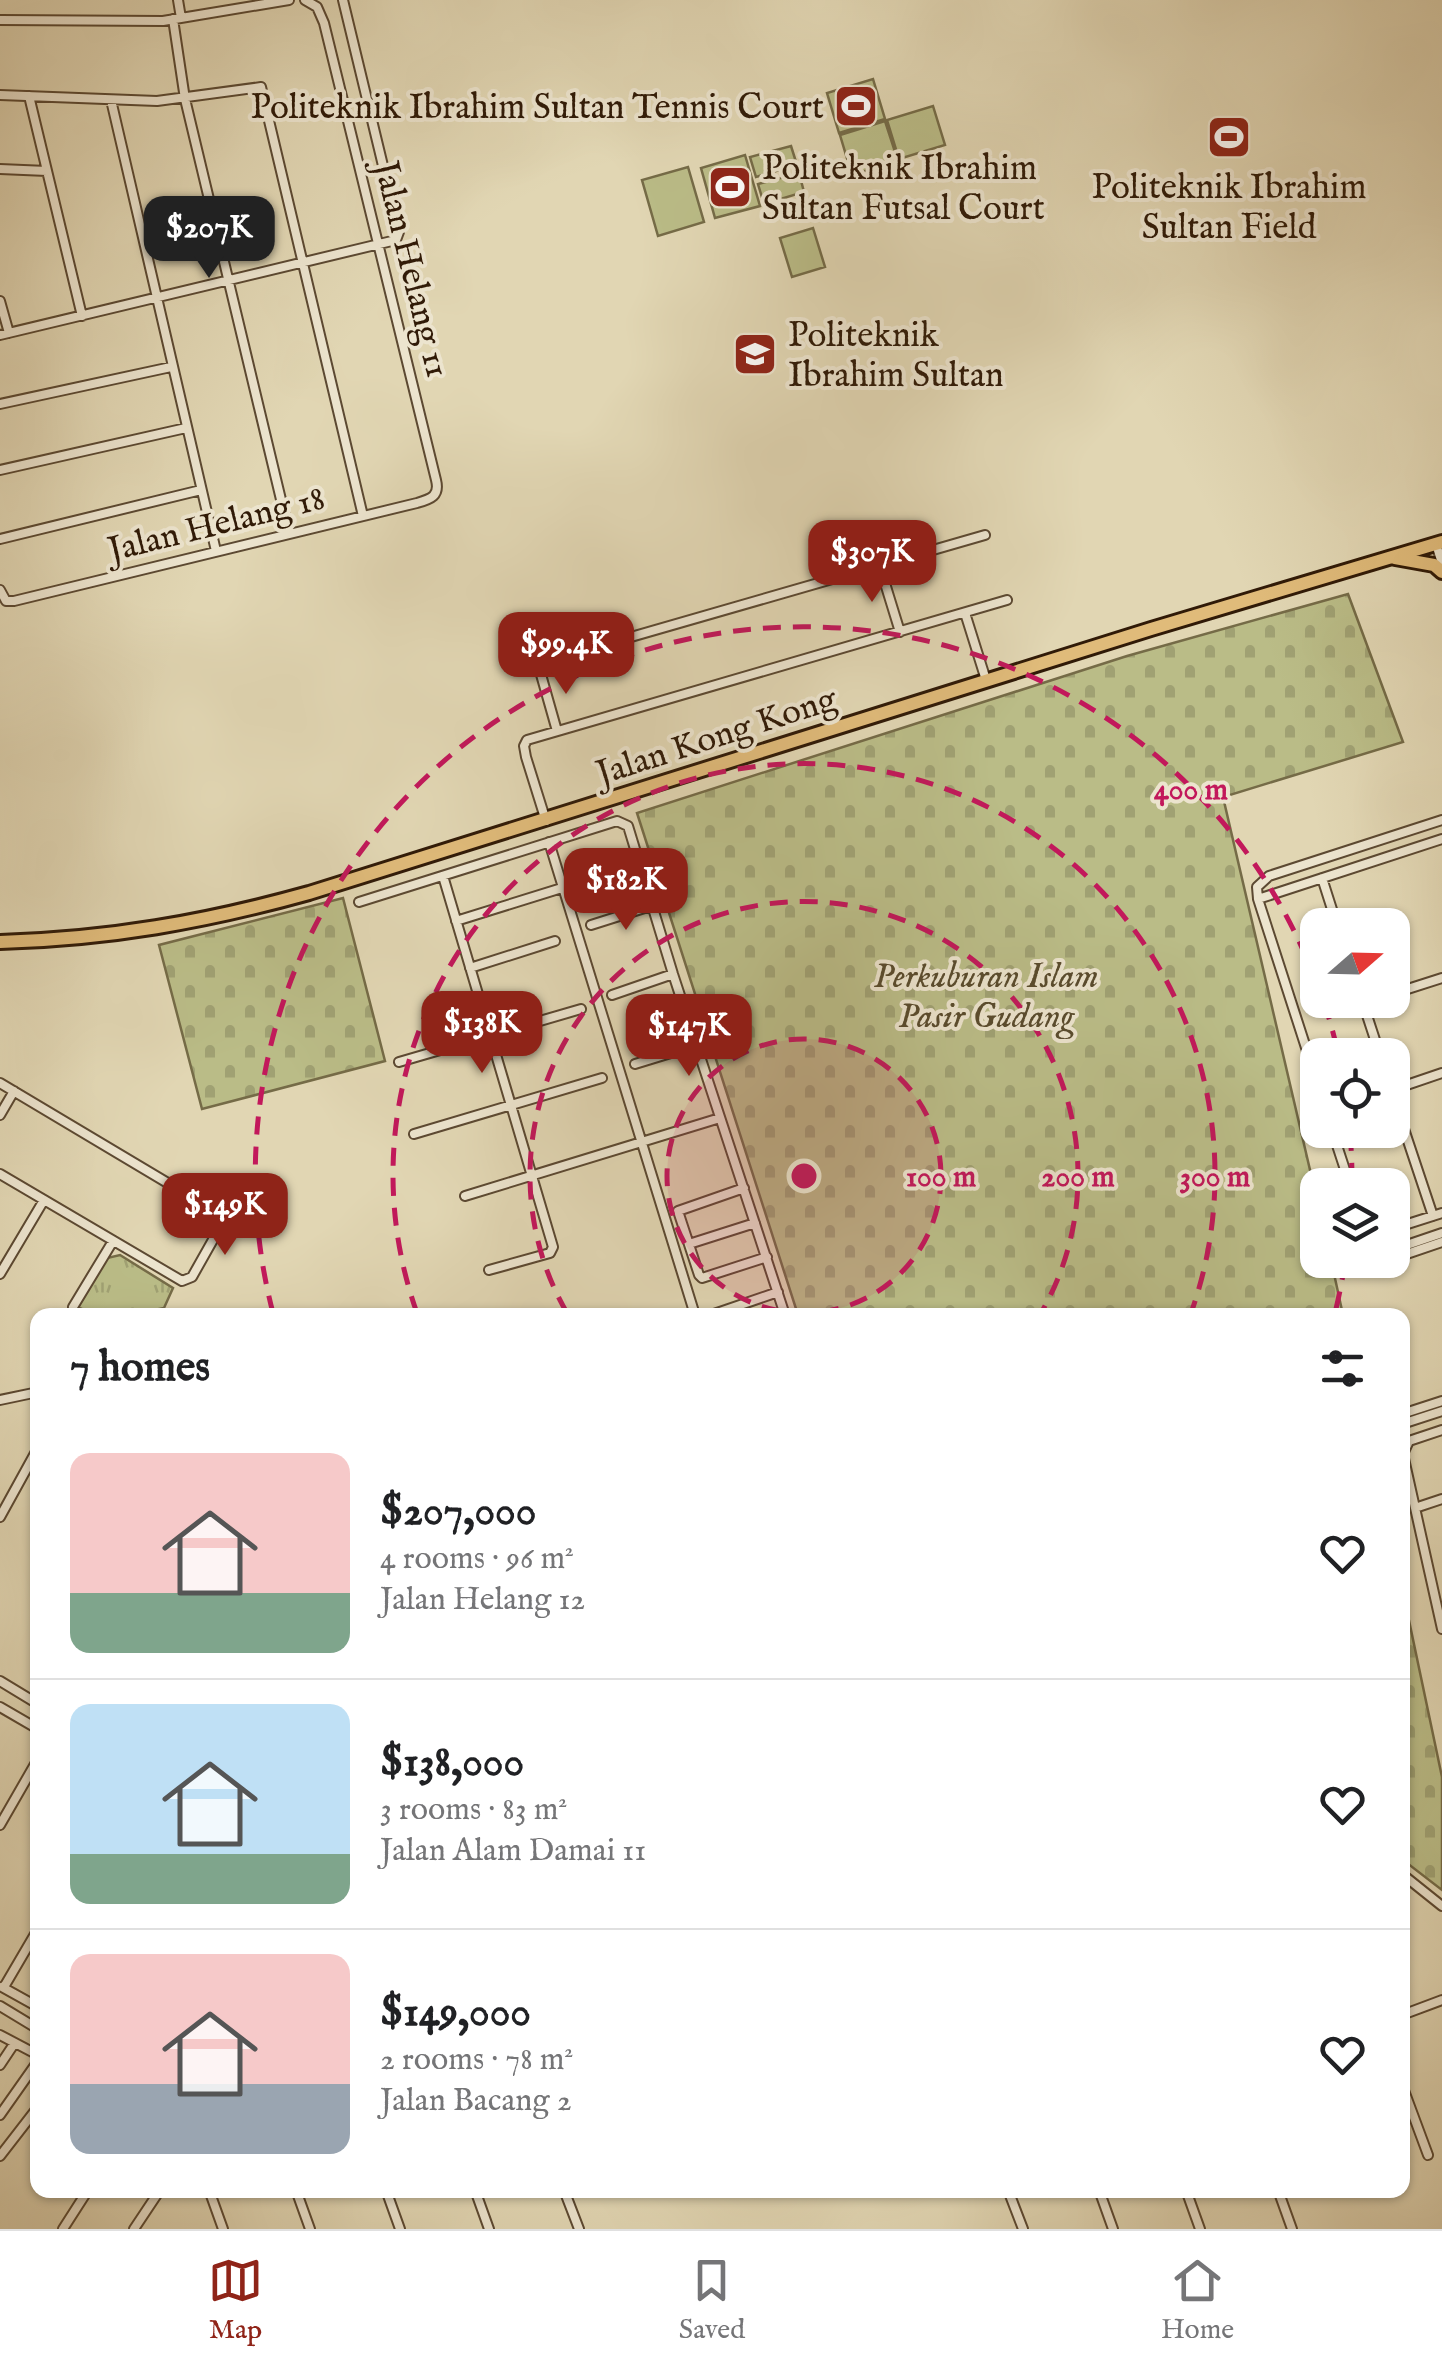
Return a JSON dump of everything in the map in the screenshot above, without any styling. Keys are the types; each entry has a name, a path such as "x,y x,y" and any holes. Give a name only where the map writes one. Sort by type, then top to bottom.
{"main road":[{"name":"Jalan Kong Kong","path":"0,942 136,933 233,914 546,821 1439,543"},
{"path":"1393,558 1434,565 1442,572"}],"street":[{"path":"178,0 185,98 289,534"},
{"path":"0,20 106,23 177,19 289,0"},
{"path":"0,301 5,334 390,243 400,232 343,0"},
{"name":"Jalan Helang 11","path":"308,1 321,13 324,22 436,480 436,493"},
{"path":"0,95 157,102 262,87 364,516"},
{"path":"30,96 82,316"},
{"path":"111,100 216,551"},
{"path":"0,169 48,171"},
{"path":"0,404 171,366"},
{"path":"0,470 186,428"},
{"path":"0,539 201,490"},
{"name":"Jalan Helang 18","path":"0,590 6,601 429,500 436,493"},
{"path":"557,730 540,672 551,660 986,535"},
{"path":"1439,543 1442,563"},
{"path":"880,566 900,632"},
{"path":"546,821 524,746 534,737 1007,600"},
{"path":"965,613 986,681"},
{"path":"358,902 616,820 628,826 784,1308"},
{"path":"1303,1038 1258,900 1258,886 1269,876 1442,820"},
{"path":"1258,900 1442,839"},
{"path":"549,842 693,1308"},
{"path":"456,921 639,864"},
{"path":"443,876 552,1250 489,1270"},
{"path":"1322,878 1332,908"},
{"path":"591,925 651,906"},
{"path":"470,968 555,942"},
{"path":"612,994 673,974"},
{"path":"1410,988 1442,978"},
{"path":"399,1062 581,1009"},
{"path":"635,1064 698,1045"},
{"path":"1410,1085 1442,1074"},
{"path":"414,1134 602,1078"},
{"path":"0,1083 208,1206 221,1215 222,1226 190,1280 182,1282 0,1174"},
{"path":"0,1114 14,1091"},
{"path":"465,1196 720,1118"},
{"path":"1410,1139 1438,1214 1410,1223"},
{"path":"744,1188 678,1210 689,1244 702,1278 767,1257"},
{"path":"0,1274 44,1200"},
{"path":"689,1244 755,1222"},
{"path":"1410,1244 1442,1233"},
{"path":"73,1307 113,1241"},
{"path":"1410,1253 1442,1242"},
{"path":"731,1308 778,1292"},
{"path":"0,1400 30,1394"},
{"path":"1410,1412 1442,1402"},
{"path":"1410,1421 1442,1411"},
{"path":"1410,1442 1442,1430"},
{"path":"0,1517 30,1463"},
{"path":"1410,1483 1442,1629"},
{"path":"1415,1508 1442,1499"},
{"path":"0,1681 30,1699"},
{"path":"0,1707 30,1724"},
{"path":"0,1825 30,1773"},
{"path":"0,1798 12,1805"},
{"path":"1410,1880 1442,1906"},
{"path":"30,1942 2,1986 30,2002"},
{"path":"1410,2011 1442,2000"},
{"path":"0,2006 30,2024"},
{"path":"0,2035 30,2053"},
{"path":"0,2065 14,2044"},
{"path":"0,2115 30,2070"},
{"path":"1410,2107 1428,2156"},
{"path":"0,2156 30,2117"},
{"path":"64,2229 83,2198"},
{"path":"134,2229 155,2198"},
{"path":"212,2198 223,2229"},
{"path":"299,2198 310,2229"},
{"path":"389,2198 400,2229"},
{"path":"478,2198 489,2229"},
{"path":"567,2198 579,2229"},
{"path":"1011,2198 1022,2229"},
{"path":"1101,2198 1113,2229"},
{"path":"1189,2198 1200,2229"},
{"path":"1281,2198 1292,2229"}],"green space":[{"name":"Politeknik Ibrahim Sultan Tennis Court","path":"873,79 885,119 839,133 827,93"},
{"name":"Politeknik Ibrahim Sultan Tennis Court","path":"933,106 945,145 899,159 887,120"},
{"name":"Politeknik Ibrahim Sultan Tennis Court","path":"885,121 898,161 852,175 840,135"},
{"path":"791,146 797,165 756,177 750,157"},
{"name":"Politeknik Ibrahim Sultan Futsal Court","path":"745,155 760,206 715,218 701,168"},
{"path":"688,167 704,222 658,236 642,180"},
{"path":"799,173 804,192 764,204 758,184"},
{"path":"813,228 825,267 792,277 780,238"},
{"name":"Perkuburan Islam Pasir Gudang","path":"1348,594 1403,742 1223,797 1300,1127 1300,1148 1305,1148 1310,1168 1300,1168 1300,1278 1335,1278 1341,1308 796,1308 637,813 1127,656"},
{"path":"343,898 385,1061 202,1109 159,945"},
{"path":"120,1255 173,1288 164,1308 78,1307 107,1258"},
{"path":"1410,1625 1442,1777 1442,1890 1410,1865"}],"place":[{"name":"Politeknik Ibrahim Sultan Tennis Court","path":"856,106"},
{"name":"Politeknik Ibrahim Sultan Field","path":"1229,137"},
{"name":"Politeknik Ibrahim Sultan Futsal Court","path":"730,187"},
{"name":"Politeknik Ibrahim Sultan","path":"755,354"}]}
